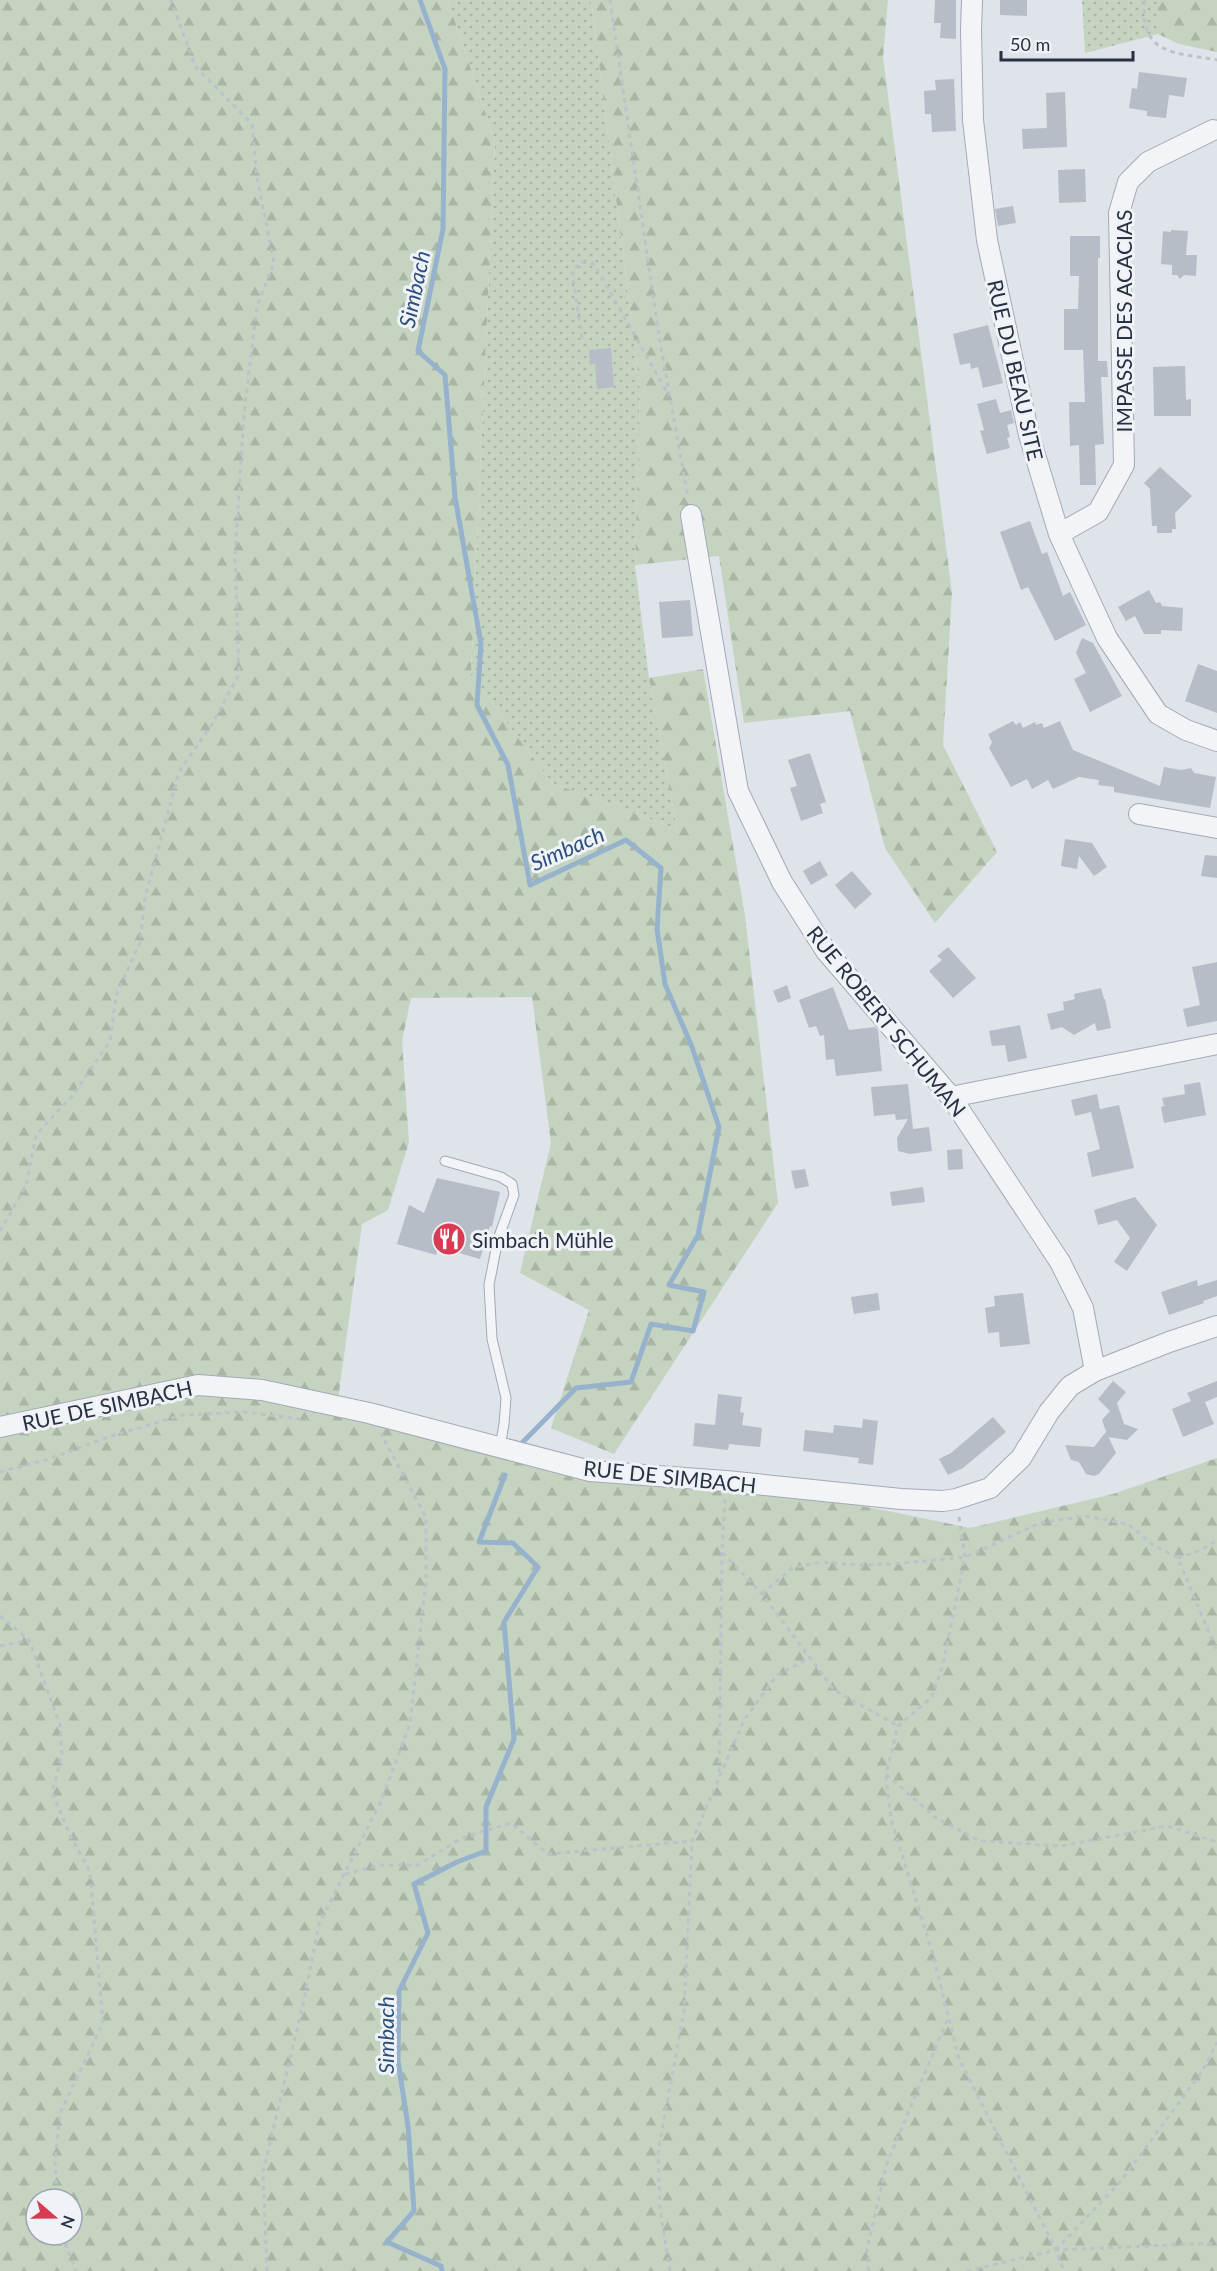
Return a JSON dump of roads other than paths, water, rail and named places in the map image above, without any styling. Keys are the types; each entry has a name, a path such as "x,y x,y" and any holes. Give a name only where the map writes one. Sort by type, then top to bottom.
{"street":[{"name":"RUE DU BEAU SITE","path":"972,0 973,120 987,240 1029,435 1059,534 1107,638 1158,714 1186,730 1217,741"},
{"name":"IMPASSE DES ACACIAS","path":"1059,534 1098,512 1124,465 1119,213 1128,182 1148,162 1213,130"},
{"name":"RUE ROBERT SCHUMAN","path":"692,515 738,791 782,882 826,951 951,1098 1060,1262 1083,1308 1095,1371"},
{"path":"1139,814 1217,828"},
{"path":"951,1098 1217,1044"},
{"name":"RUE DE SIMBACH","path":"0,1427 198,1385 262,1390 369,1413 590,1471 943,1501 990,1488 1022,1458 1049,1412 1070,1386 1095,1371 1217,1326"}],"lane":[{"path":"445,1161 501,1177 512,1185 514,1195 498,1239 489,1285 492,1340 506,1398 500,1447"}],"waterway":[{"name":"Simbach","path":"420,0 445,69 443,229 418,351 445,375 455,497 481,644 477,705 508,765 530,885 626,840 661,868 657,929 665,984 692,1047 719,1127 698,1235 669,1285 704,1292 693,1331 651,1324 631,1382 576,1388 520,1445"},
{"name":"Simbach","path":"442,2271 441,2266 387,2242 414,2211 408,2126 398,2061 399,1991 428,1933 414,1884 457,1862 486,1851 486,1807 514,1739 504,1622 538,1567 513,1543 479,1542 505,1475"}],"place":[{"name":"Simbach Mühle","path":"449,1239"}]}
